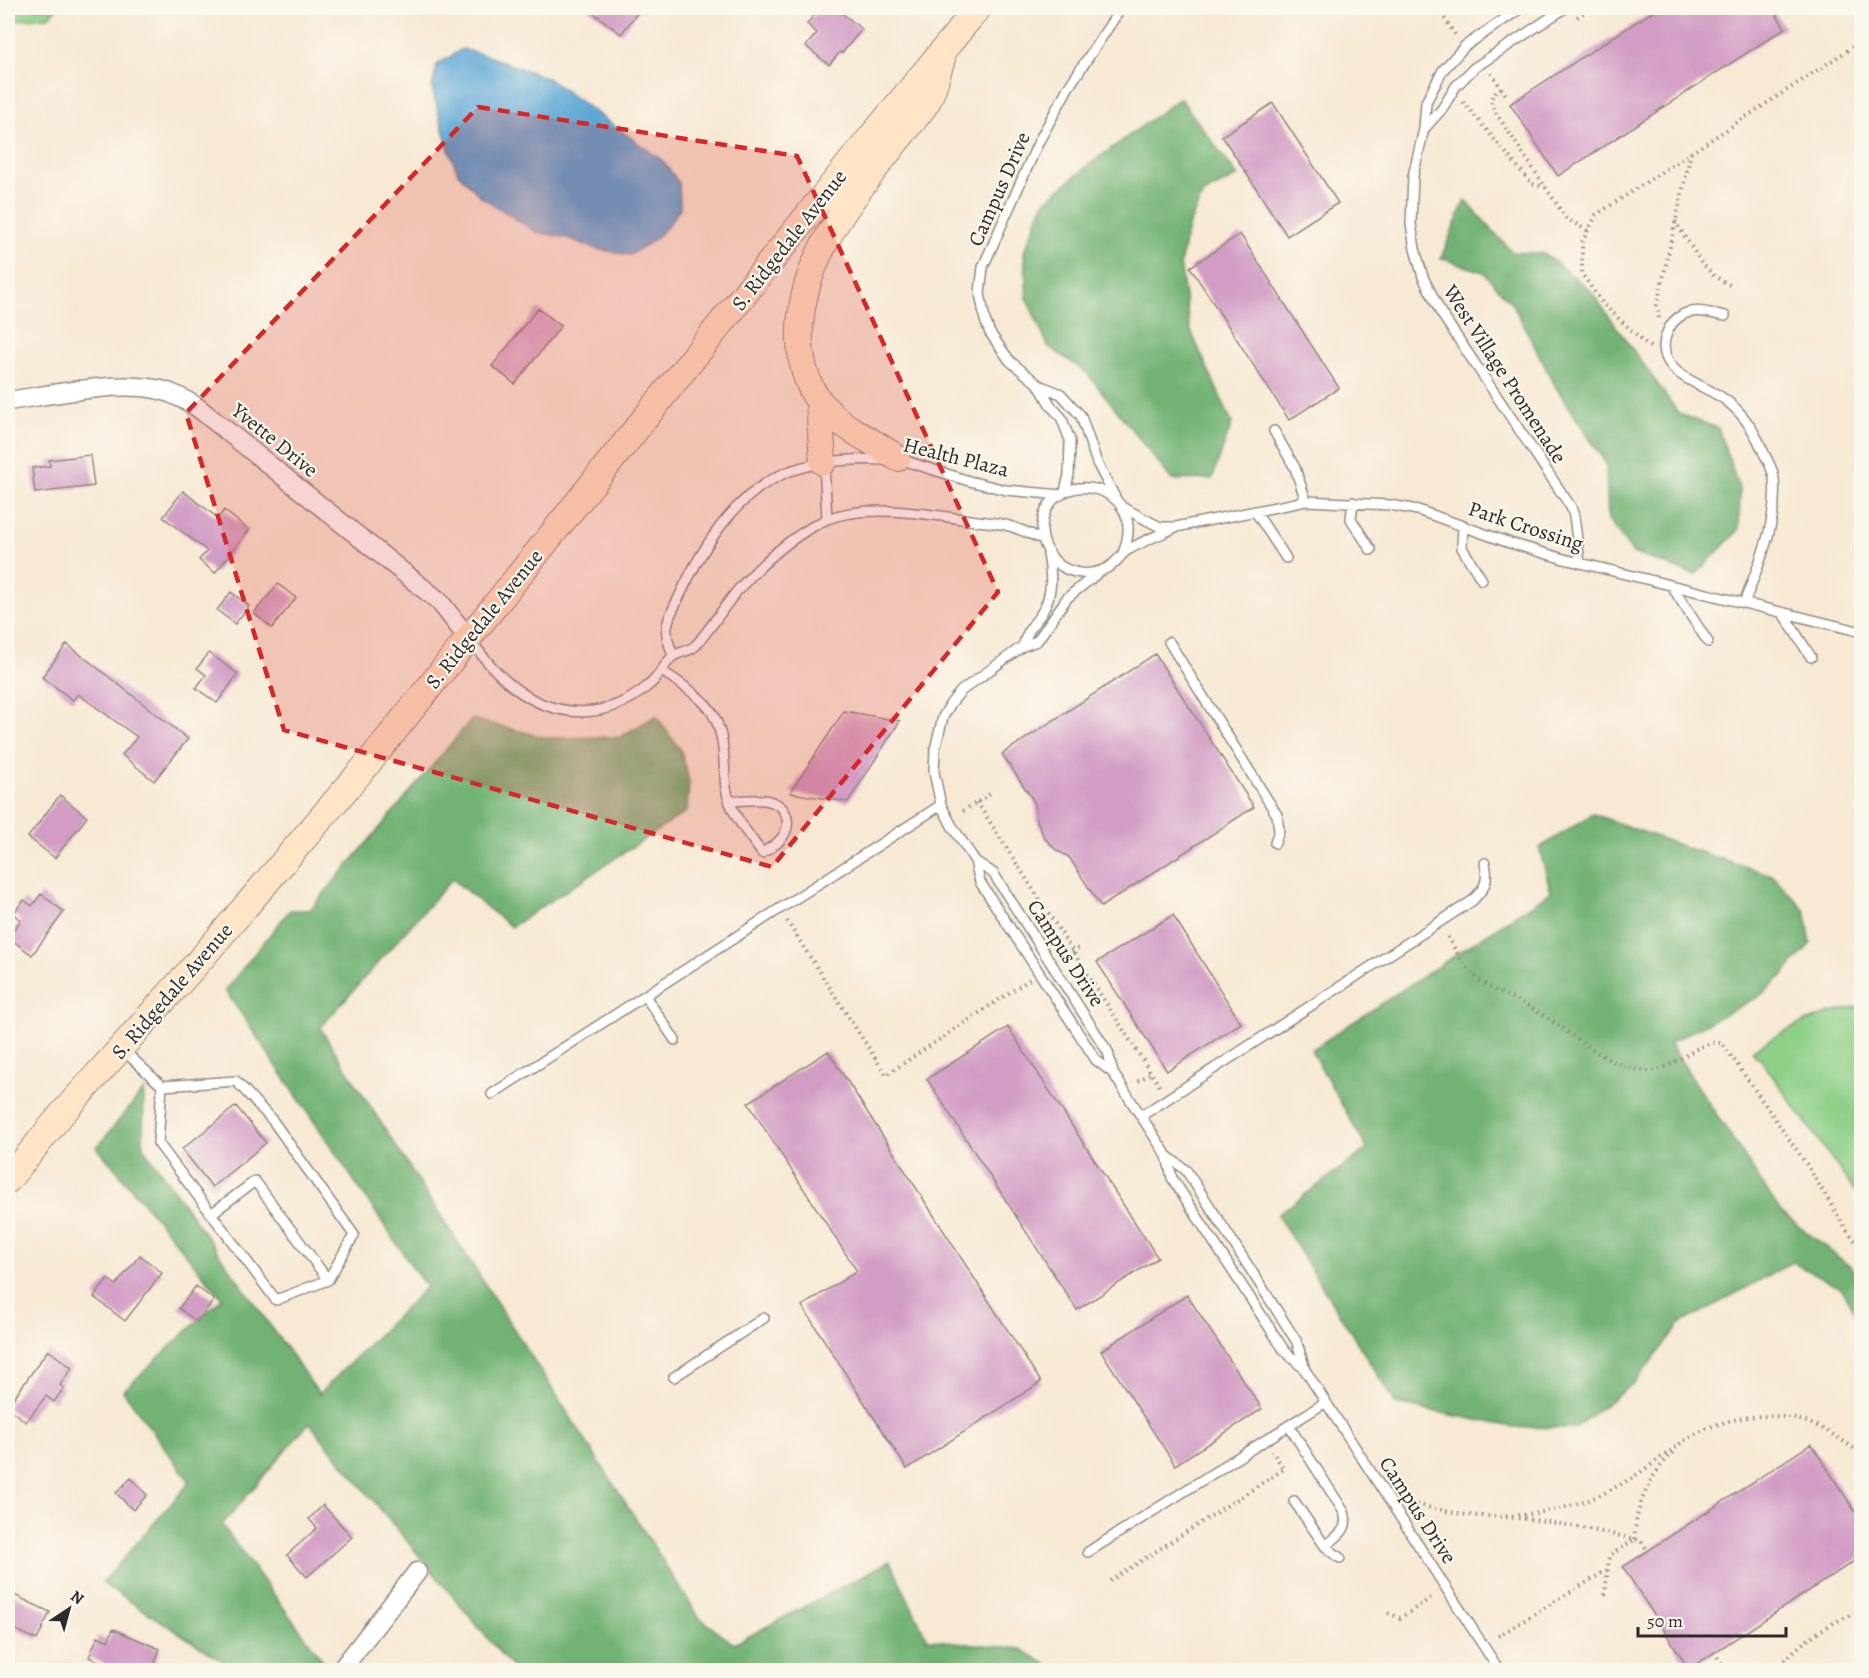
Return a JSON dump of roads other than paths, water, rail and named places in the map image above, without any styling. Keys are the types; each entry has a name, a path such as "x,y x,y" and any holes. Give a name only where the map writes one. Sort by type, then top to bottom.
{"main road":[{"name":"S. Ridgedale Avenue","path":"8,1180 61,1115 314,828 978,8"},
{"path":"897,458 850,429 819,402 807,380 800,351 799,324 803,296 816,259 838,218 928,101 946,45"},
{"path":"819,402 824,462"}],"street":[{"name":"Yvette Drive","path":"8,401 118,386 156,389 178,396 197,407 439,602 468,638"},
{"path":"340,1671 417,1572"}],"lane":[{"name":"Campus Drive","path":"1119,503 1097,463 1081,417 1061,394 1039,385 1010,361 990,333 980,293 984,267 1039,141 1068,88 1121,8"},
{"name":"West Village Promenade","path":"1521,8 1475,37 1452,58 1426,102 1424,129 1413,176 1412,224 1415,249 1423,278 1441,314 1571,507 1580,563"},
{"name":"West Village Promenade","path":"1424,129 1442,109 1456,86 1474,68 1565,8"},
{"path":"1725,316 1700,311 1684,314 1671,325 1664,339 1667,360 1679,374 1710,389 1733,406 1756,436 1774,477 1766,546 1744,603"},
{"name":"Campus Drive","path":"1039,385 1050,406 1067,429 1070,440 1069,475 1063,493"},
{"path":"1274,431 1295,468 1306,501"},
{"name":"Health Plaza","path":"673,656 666,632 672,611 695,563 724,522 743,502 762,487 789,472 824,462 853,458 897,458 1006,490 1063,493"},
{"path":"824,462 827,519"},
{"path":"1083,487 1101,489 1119,503 1129,525 1128,540 1123,553 1113,564 1099,572 1085,574 1070,571 1048,552 1043,539 1042,525 1046,511 1063,493 1083,487"},
{"name":"Park Crossing","path":"1119,503 1145,520 1160,526 1176,527 1306,501 1390,505 1418,510 1510,543 1580,563 1862,632"},
{"path":"1353,502 1351,519 1371,550"},
{"path":"1255,511 1286,558"},
{"path":"468,638 497,673 538,703 570,712 606,709 651,684 673,656 694,648 738,590 770,559 805,531 827,519 852,513 931,514 1009,525 1043,539"},
{"path":"1463,525 1462,548 1482,580"},
{"name":"Park Crossing","path":"1123,553 1145,540 1176,527"},
{"name":"Campus Drive","path":"1023,646 1026,632 1045,606 1050,590 1052,577 1048,552"},
{"name":"Campus Drive","path":"1099,572 1067,597 1037,641 1023,646 961,692 951,703 943,717 935,749 934,772 941,805 975,861 980,882 1096,1060 1113,1073 1167,1156 1172,1178 1284,1350 1305,1370 1499,1671"},
{"path":"1671,585 1708,642"},
{"path":"1782,612 1811,657"},
{"path":"1169,642 1277,815 1279,830 1275,843"},
{"path":"662,671 693,693 714,714 724,744 727,790 730,801 739,820 762,853 777,844 784,836 788,827 788,817 777,804 768,801 730,801"},
{"path":"492,1094 941,805"},
{"name":"Campus Drive","path":"975,861 993,873 1108,1052 1113,1073"},
{"path":"1141,1116 1472,901 1484,889 1488,875 1485,863"},
{"path":"645,996 675,1040"},
{"path":"121,1049 162,1086 236,1081 273,1121 354,1235 328,1280 276,1300 159,1143 162,1086"},
{"name":"Campus Drive","path":"1167,1156 1186,1170 1267,1295 1297,1342 1305,1370"},
{"path":"211,1214 255,1181 328,1280"},
{"path":"674,1377 765,1318"},
{"path":"1088,1552 1326,1402"},
{"path":"1289,1426 1344,1512 1345,1528 1339,1536 1325,1545"},
{"path":"1294,1502 1325,1545 1340,1558"}],"water":[{"path":"462,49 547,78 662,160 679,183 680,208 667,227 651,242 630,255 596,249 568,238 536,232 480,196 458,173 448,147 432,88 437,65"}]}
